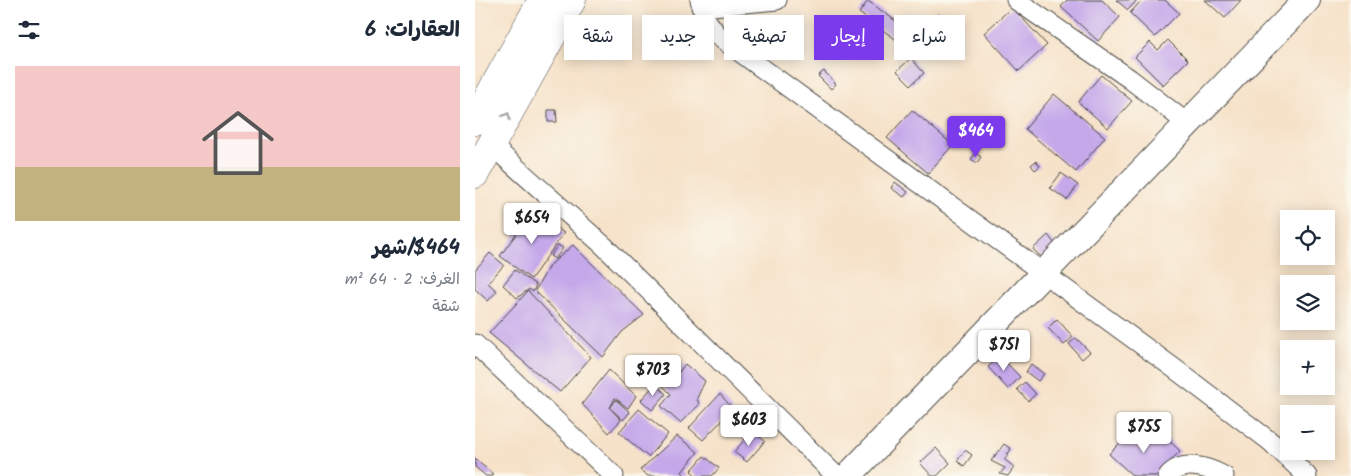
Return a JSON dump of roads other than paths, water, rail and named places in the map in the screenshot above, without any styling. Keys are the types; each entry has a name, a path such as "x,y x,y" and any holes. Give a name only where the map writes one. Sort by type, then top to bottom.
{"highway":[{"path":"475,121 542,0"},
{"path":"475,174 572,0"}],"street":[{"path":"777,0 701,3 707,21 718,36 1271,442 1307,476"},
{"path":"1015,0 1129,79 1188,124"},
{"path":"848,476 1307,0"},
{"path":"491,145 604,246 836,476"},
{"path":"475,344 614,476"},
{"path":"1168,476 1173,470 1192,466 1209,468 1224,476"}]}
